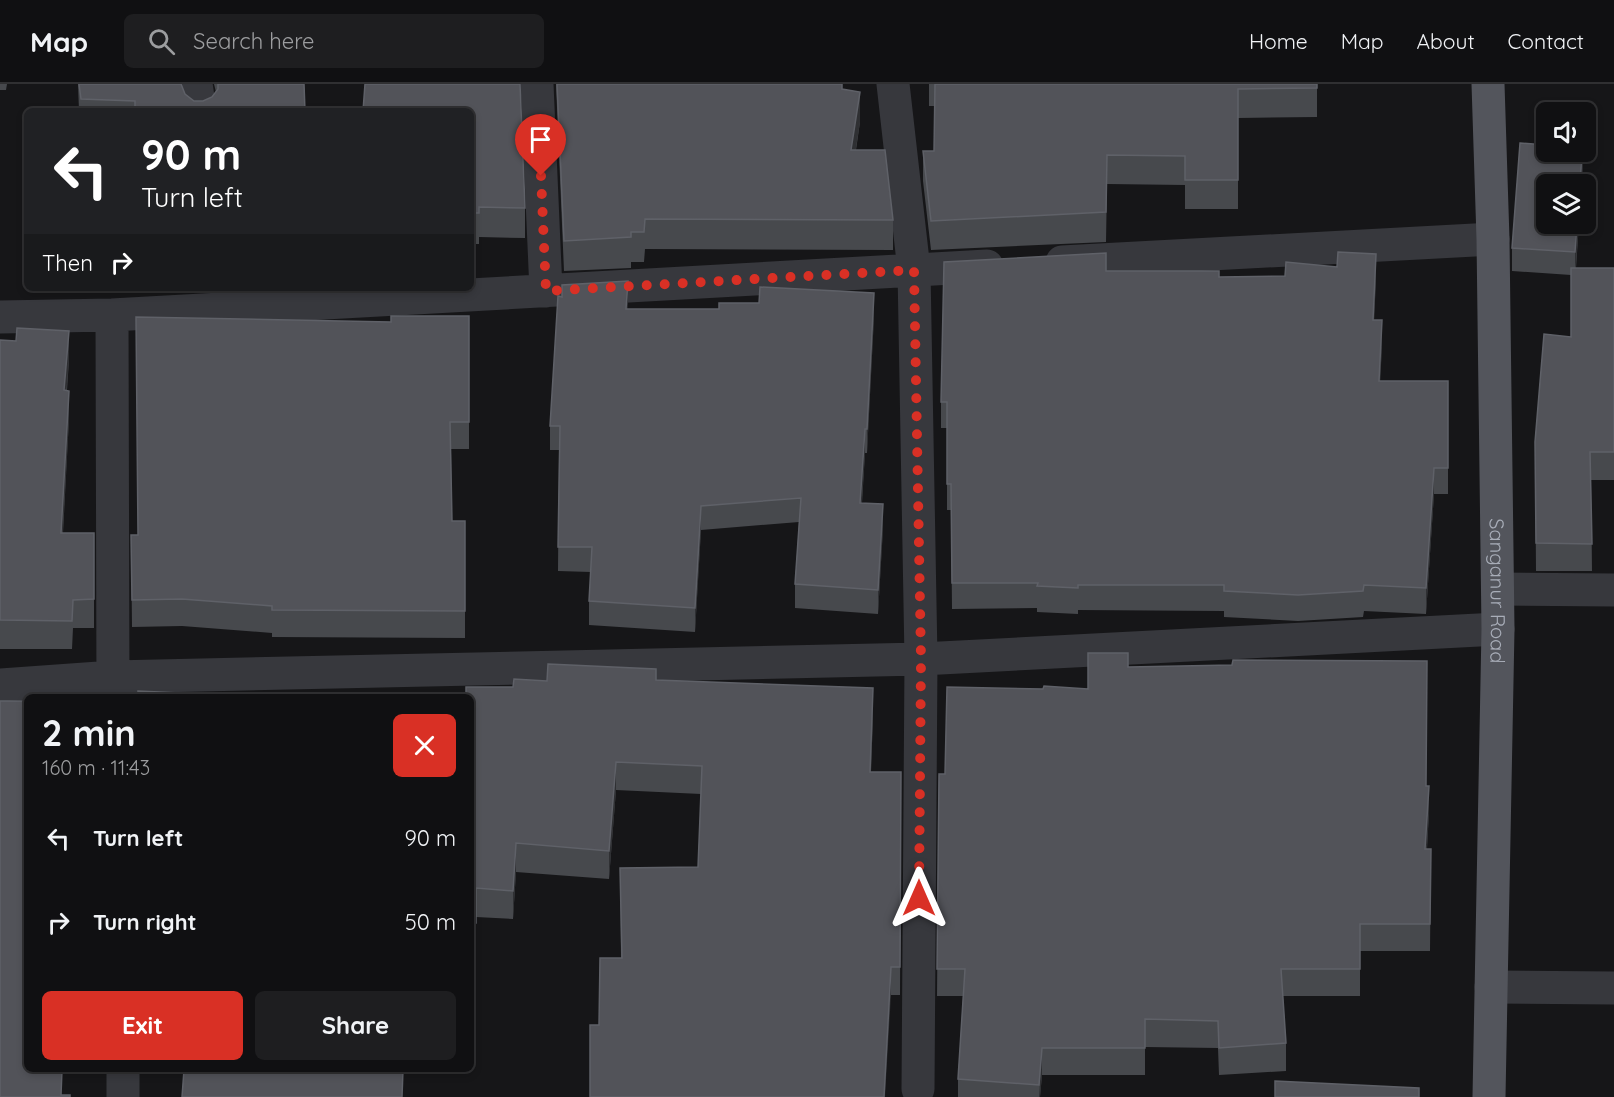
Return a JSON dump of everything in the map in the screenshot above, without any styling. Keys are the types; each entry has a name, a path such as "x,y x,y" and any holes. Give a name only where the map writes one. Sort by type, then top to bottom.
{"main road":[{"name":"Sanganur Road","path":"1488,84 1493,239 1498,629 1489,1097"}],"street":[{"path":"196,84 200,108"},
{"path":"537,84 546,291"},
{"path":"893,84 914,270 921,659 918,1089"},
{"path":"0,317 112,315 226,298 546,291 1493,239"},
{"path":"112,315 113,687"},
{"path":"1497,590 1614,590"},
{"path":"0,685 113,687 921,659 1498,629"},
{"path":"1491,987 1614,988"},
{"path":"123,1072 123,1097"}],"building":[{"path":"79,84 181,84 185,94 194,101 203,101 212,97 218,89 218,84 304,84 305,108 135,108 135,101 81,99"},
{"path":"365,84 520,84 525,208 479,207 479,213 474,213 474,108 363,108"},
{"path":"557,84 842,84 842,89 860,92 851,150 885,150 893,220 645,219 644,232 631,232 631,237 564,241"},
{"path":"935,84 1317,84 1317,88 1238,89 1238,180 1185,180 1185,156 1107,155 1106,212 931,221 923,151 934,151"},
{"path":"1520,143 1536,144 1536,162 1581,162 1581,174 1536,174 1536,234 1576,234 1575,252 1512,248"},
{"path":"1338,252 1376,254 1373,320 1382,320 1379,381 1448,381 1448,468 1434,468 1426,588 1364,585 1363,591 1298,595 1224,591 1224,585 1078,585 1078,588 1037,586 1038,583 952,583 951,484 947,484 947,402 941,402 944,262 1106,253 1106,271 1219,271 1219,277 1285,276 1286,262 1337,267"},
{"path":"1571,268 1614,268 1614,452 1590,452 1592,544 1536,543 1535,442 1544,334 1571,337"},
{"path":"628,281 626,309 719,309 719,303 759,303 760,287 874,293 867,429 865,429 860,503 883,504 878,590 795,584 801,498 701,506 695,608 589,601 592,547 558,547 560,426 550,426 558,296 562,297 562,285"},
{"path":"391,316 469,316 469,422 450,422 452,521 465,521 465,611 272,610 272,606 182,599 132,600 131,535 138,535 136,317 391,322"},
{"path":"17,328 69,331 64,390 69,391 61,533 94,533 94,599 73,600 72,621 0,620 0,340 16,341"},
{"path":"1088,653 1128,653 1128,667 1232,665 1233,660 1427,661 1426,786 1429,786 1425,849 1431,849 1430,924 1360,924 1360,969 1281,969 1286,1043 1219,1048 1218,1021 1145,1019 1145,1048 1042,1048 1039,1085 958,1079 965,969 937,969 939,774 945,774 947,687 1043,689 1044,686 1088,689"},
{"path":"548,664 656,669 656,680 873,688 870,772 901,772 900,967 891,967 884,1097 590,1097 590,1025 599,1025 600,958 622,958 620,868 698,867 702,766 616,762 609,851 516,843 513,891 476,888 476,923 474,923 474,694 466,694 466,687 513,687 514,679 547,681"},
{"path":"138,691 202,694 138,694"},
{"path":"0,701 24,701 24,1072 62,1072 61,1095 70,1095 70,1097 0,1097"},
{"path":"184,1072 403,1072 402,1097 182,1097"},
{"path":"1275,1081 1419,1088 1419,1097 1275,1097"}],"route":[{"path":"541,176 546,291 914,270 921,659 919,898"}]}
